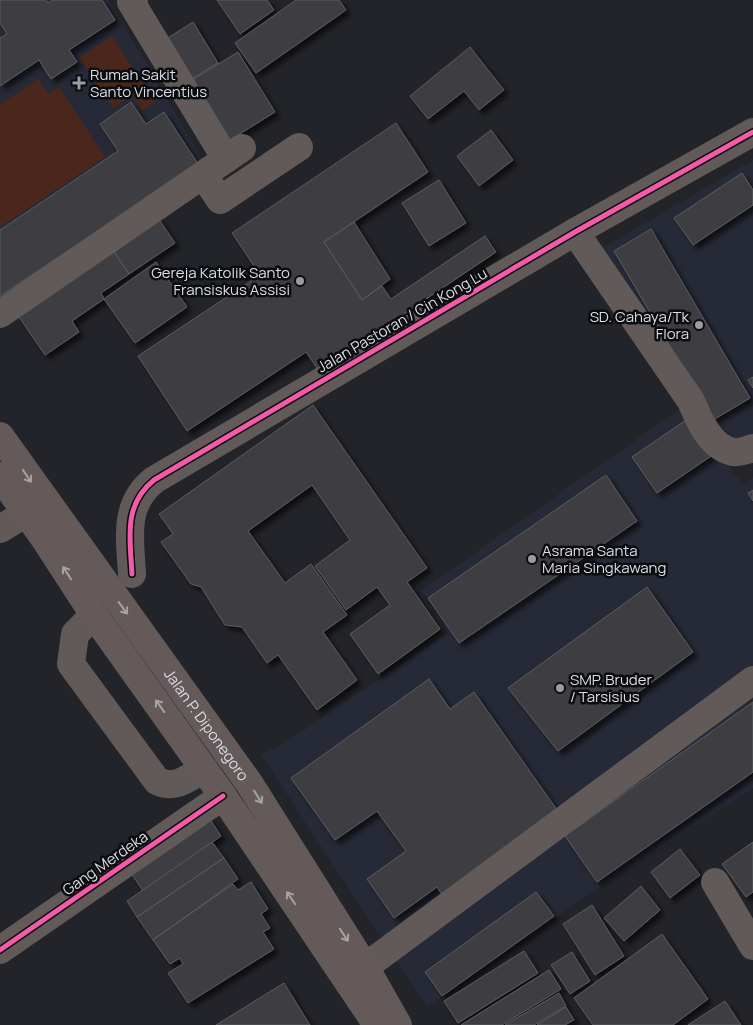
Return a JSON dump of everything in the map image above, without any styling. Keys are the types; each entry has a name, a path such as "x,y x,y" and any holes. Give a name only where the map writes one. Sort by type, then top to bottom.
{"main road":[{"name":"Jalan P. Diponegoro","path":"0,436 36,489 202,714 249,783 365,967 398,1025"},
{"name":"Jalan P. Diponegoro","path":"0,476 94,615 223,796 377,1025"},
{"path":"178,732 202,714"}],"street":[{"path":"0,314 234,154 130,2 134,0"},
{"name":"Jalan Pastoran / Cin Kong Lu","path":"132,574 130,536 134,505 141,491 154,480 575,232 753,132"},
{"path":"203,176 220,200 298,147"},
{"path":"575,232 691,401 700,421 717,445 735,453 753,448"},
{"path":"0,529 26,513"},
{"path":"94,615 75,634 71,664 157,781 166,785 178,784 204,769"},
{"path":"365,967 753,680"},
{"name":"Gang Merdeka","path":"0,950 223,796"},
{"path":"715,882 753,946"}],"shaded area":[{"name":"Rumah Sakit Santo Vincentius","path":"0,0 109,0 206,166 0,304"},
{"path":"112,36 155,102 142,111 132,95 113,108 79,58"},
{"path":"38,79 48,94 59,87 105,157 0,227 0,105"},
{"name":"SMP. Bruder / Tarsisius","path":"753,160 753,453 692,403 734,474 743,484 753,477 753,788 593,892 427,1007 261,755 285,743 448,633 428,598 421,591 691,401 599,250"}],"building":[{"path":"0,0 46,0 48,3 53,0 102,0 115,20 69,50 77,62 51,79 39,60 0,86 0,38 7,34 0,23"},
{"path":"217,0 267,0 274,10 240,34"},
{"path":"296,0 339,0 346,10 256,73 235,43"},
{"path":"193,22 218,63 188,81 163,41"},
{"path":"470,47 504,90 479,110 464,91 428,119 410,96"},
{"path":"238,52 275,112 230,140 192,80"},
{"path":"131,102 146,124 164,112 198,164 0,296 0,230 118,151 100,124"},
{"name":"Gereja Katolik Santo Fransiskus Assisi","path":"396,123 428,172 324,242 362,300 382,286 391,299 485,236 496,252 319,371 306,352 187,431 138,356 260,275 232,233"},
{"path":"491,130 513,160 479,186 457,156"},
{"path":"742,173 753,190 753,205 693,245 674,218"},
{"path":"439,180 466,223 429,246 402,203"},
{"path":"158,218 175,243 129,274 112,249"},
{"path":"354,222 390,279 362,300 324,242"},
{"path":"651,229 750,398 713,420 614,251"},
{"path":"112,249 129,274 101,293 104,299 72,321 79,332 45,355 17,314"},
{"path":"156,262 187,307 135,343 104,299"},
{"path":"753,377 753,388 748,380"},
{"path":"313,405 427,568 407,582 440,629 378,674 350,634 390,605 377,587 346,610 315,566 350,540 312,485 248,531 285,583 311,564 347,615 323,632 357,680 317,710 278,655 267,663 242,627 225,625 201,587 191,584 161,542 173,534 159,514"},
{"path":"689,418 714,454 657,493 632,457"},
{"name":"Asrama Santa Maria Singkawang","path":"606,475 637,521 459,643 428,598"},
{"path":"753,490 753,501 748,493"},
{"path":"647,587 693,652 558,751 508,688"},
{"path":"429,679 450,709 474,692 562,817 446,900 437,887 394,918 367,879 406,851 377,811 335,840 291,778"},
{"path":"753,702 753,772 597,882 565,836"},
{"path":"209,818 221,836 143,891 131,873"},
{"path":"212,842 224,858 137,917 127,901"},
{"path":"753,842 753,892 746,897 722,864"},
{"path":"680,849 700,875 670,898 651,872"},
{"path":"224,858 238,879 153,940 137,917"},
{"path":"251,882 268,909 261,914 270,928 263,932 274,949 188,1003 168,973 183,964 180,958 170,964 153,940 233,884 238,890"},
{"path":"641,886 660,910 624,941 604,918"},
{"path":"536,892 554,916 442,996 425,972"},
{"path":"592,905 624,956 595,975 563,924"},
{"path":"662,934 708,999 673,1025 593,1025 574,998"},
{"path":"524,951 538,973 458,1023 444,1001"},
{"path":"572,952 590,981 570,994 551,965"},
{"path":"549,970 561,989 502,1025 461,1025"},
{"path":"284,983 310,1025 216,1025"},
{"path":"559,993 566,1006 534,1025 505,1025"},
{"path":"725,1001 741,1025 688,1025"},
{"path":"566,1007 574,1020 565,1025 537,1025"}],"cycle path":[{"path":"132,574 130,535 133,511 137,500 154,480 575,232 753,132"},
{"path":"0,950 223,796"}],"place":[{"name":"Rumah Sakit Santo Vincentius","path":"79,83"},
{"name":"Gereja Katolik Santo Fransiskus Assisi","path":"300,281"},
{"name":"SD. Cahaya/Tk Flora","path":"699,325"},
{"name":"Asrama Santa Maria Singkawang","path":"532,559"},
{"name":"SMP. Bruder / Tarsisius","path":"560,688"}]}
